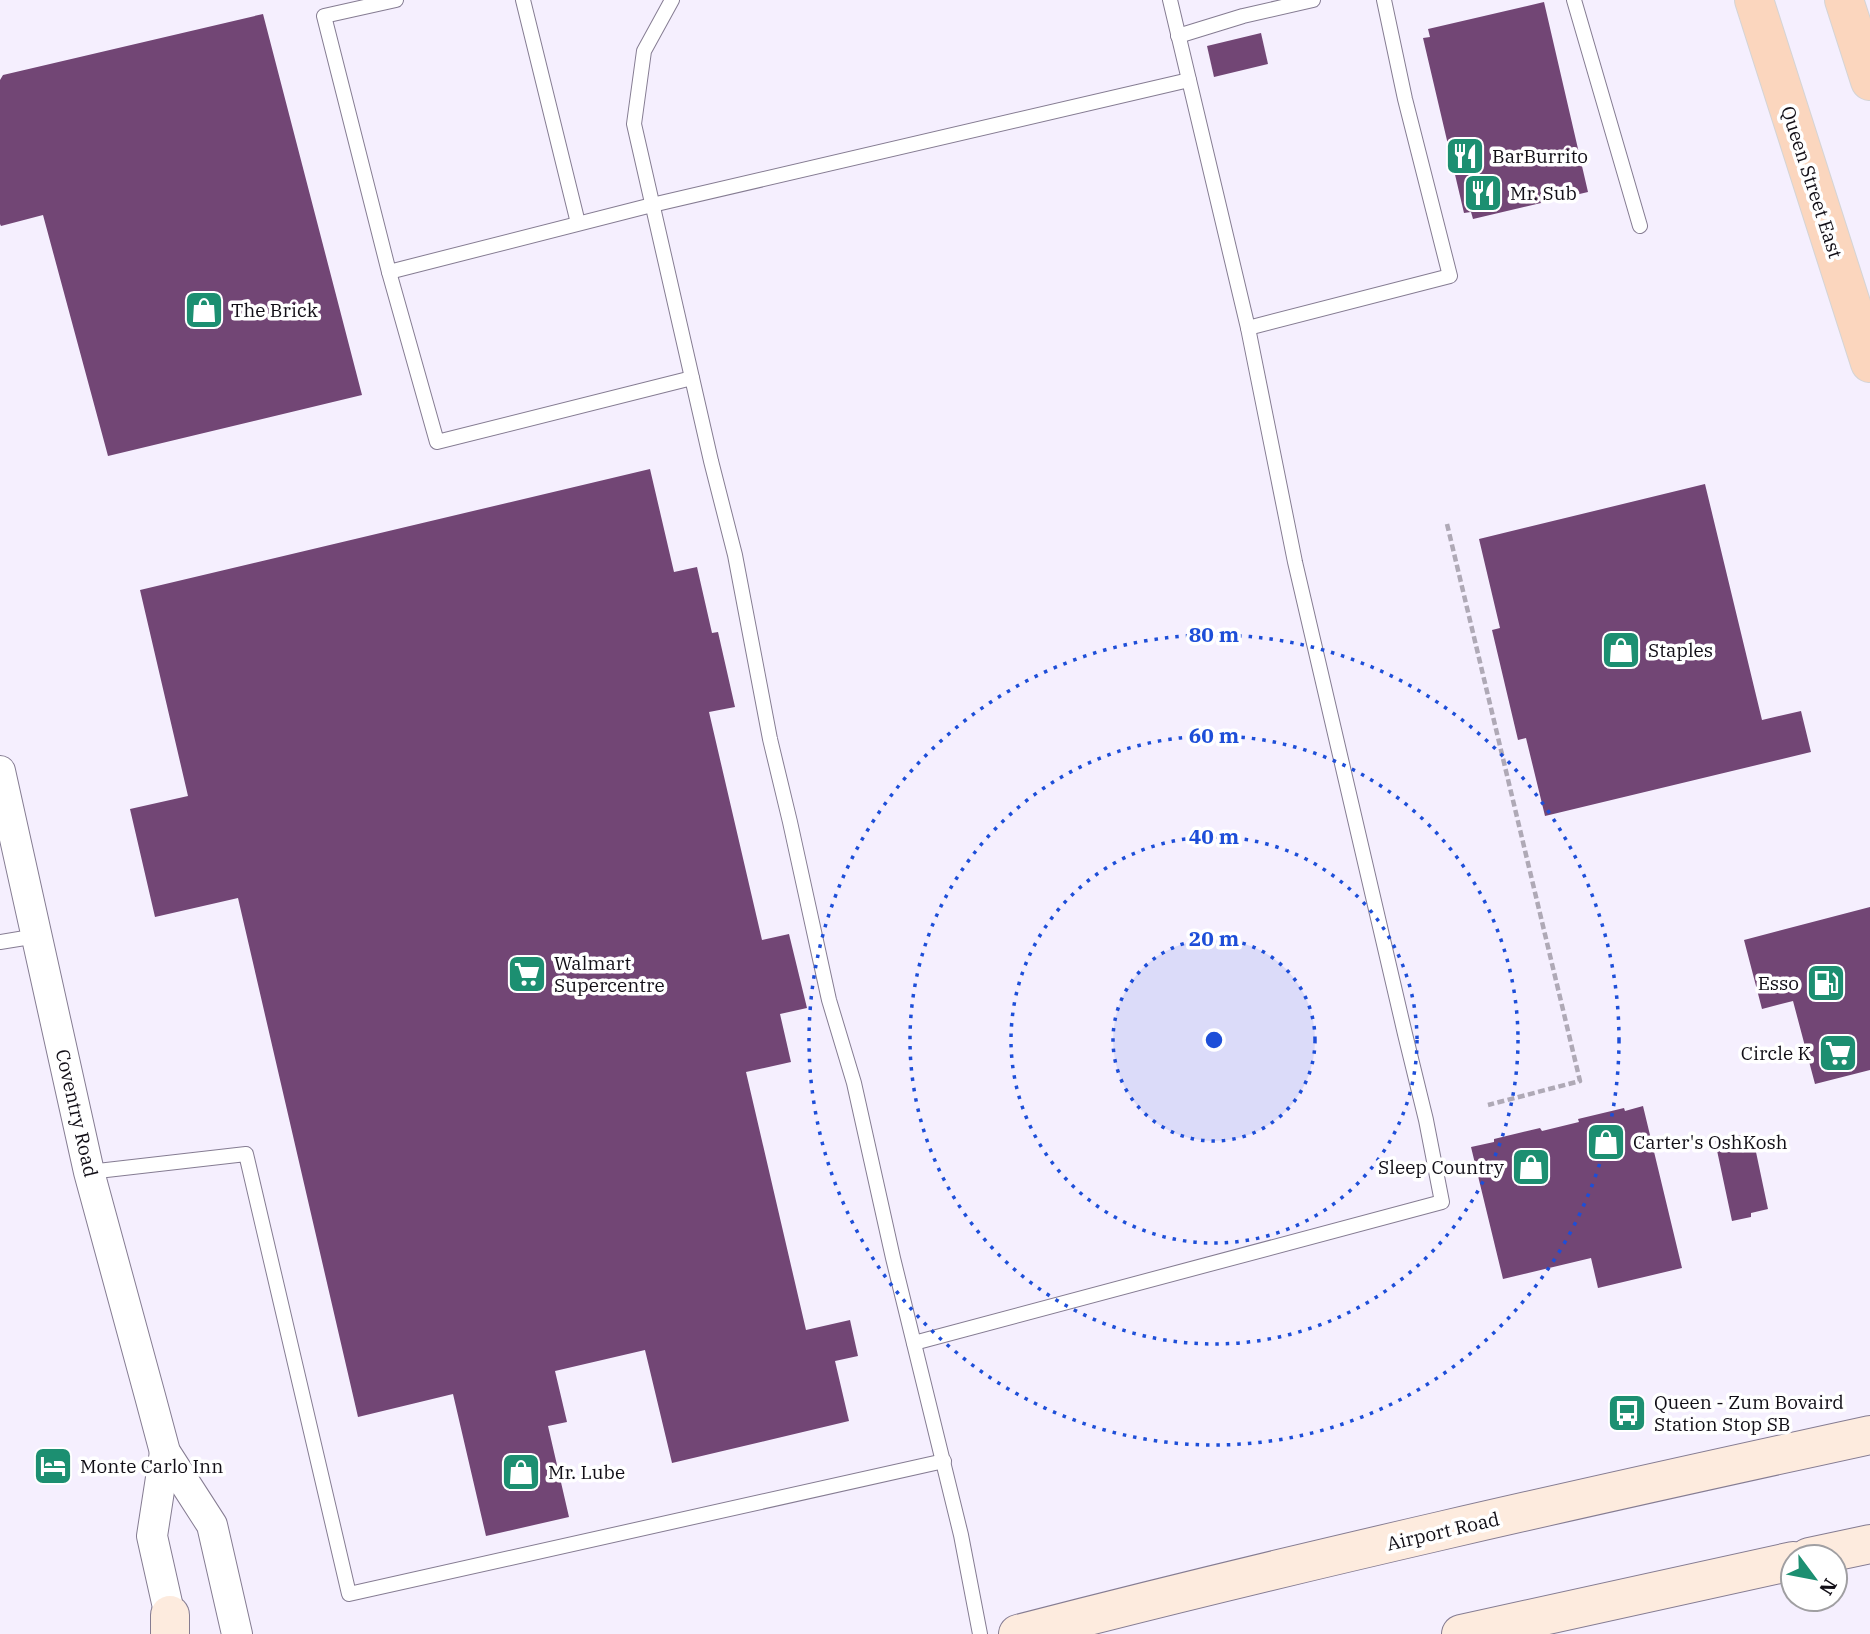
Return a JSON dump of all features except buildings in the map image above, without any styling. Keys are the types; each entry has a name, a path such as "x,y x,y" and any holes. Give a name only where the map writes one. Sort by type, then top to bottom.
{"main road":[{"name":"Queen Street East","path":"1754,0 1870,363"},
{"path":"1844,0 1870,80"},
{"name":"Airport Road","path":"1018,1634 1206,1586 1501,1517 1870,1435"},
{"path":"1849,1548 1870,1544"},
{"path":"1461,1634 1779,1564"}],"street":[{"name":"Coventry Road","path":"0,771 89,1172 165,1452 212,1525 237,1634"},
{"name":"Coventry Road","path":"165,1452 152,1536 171,1628"}],"lane":[{"path":"396,0 324,16 389,272 437,442 692,378"},
{"path":"523,0 578,223"},
{"path":"672,0 644,51 634,124 735,555 770,739 829,1000 854,1083 892,1258 961,1535 980,1634"},
{"path":"914,1343 1442,1202 1426,1120 1295,562 1248,328 1170,0"},
{"path":"1178,36 1244,16 1314,0"},
{"path":"1248,328 1450,276 1405,99 1384,0"},
{"path":"1574,0 1640,226"},
{"path":"389,272 652,205 1189,80"},
{"path":"0,942 37,936"},
{"path":"89,1172 246,1154 349,1594 944,1461"}],"path":[{"path":"1447,524 1580,1080 1488,1105"}],"place":[{"name":"BarBurrito","path":"1465,156"},
{"name":"Mr. Sub","path":"1483,193"},
{"name":"The Brick","path":"204,310"},
{"name":"Staples","path":"1621,650"},
{"name":"Walmart Supercentre","path":"527,974"},
{"name":"Esso","path":"1826,983"},
{"name":"Circle K","path":"1838,1053"},
{"name":"Carter's OshKosh","path":"1606,1142"},
{"name":"Sleep Country","path":"1531,1167"},
{"name":"Queen - Zum Bovaird Station Stop SB","path":"1627,1413"},
{"name":"Monte Carlo Inn","path":"53,1466"},
{"name":"Mr. Lube","path":"521,1472"}]}
